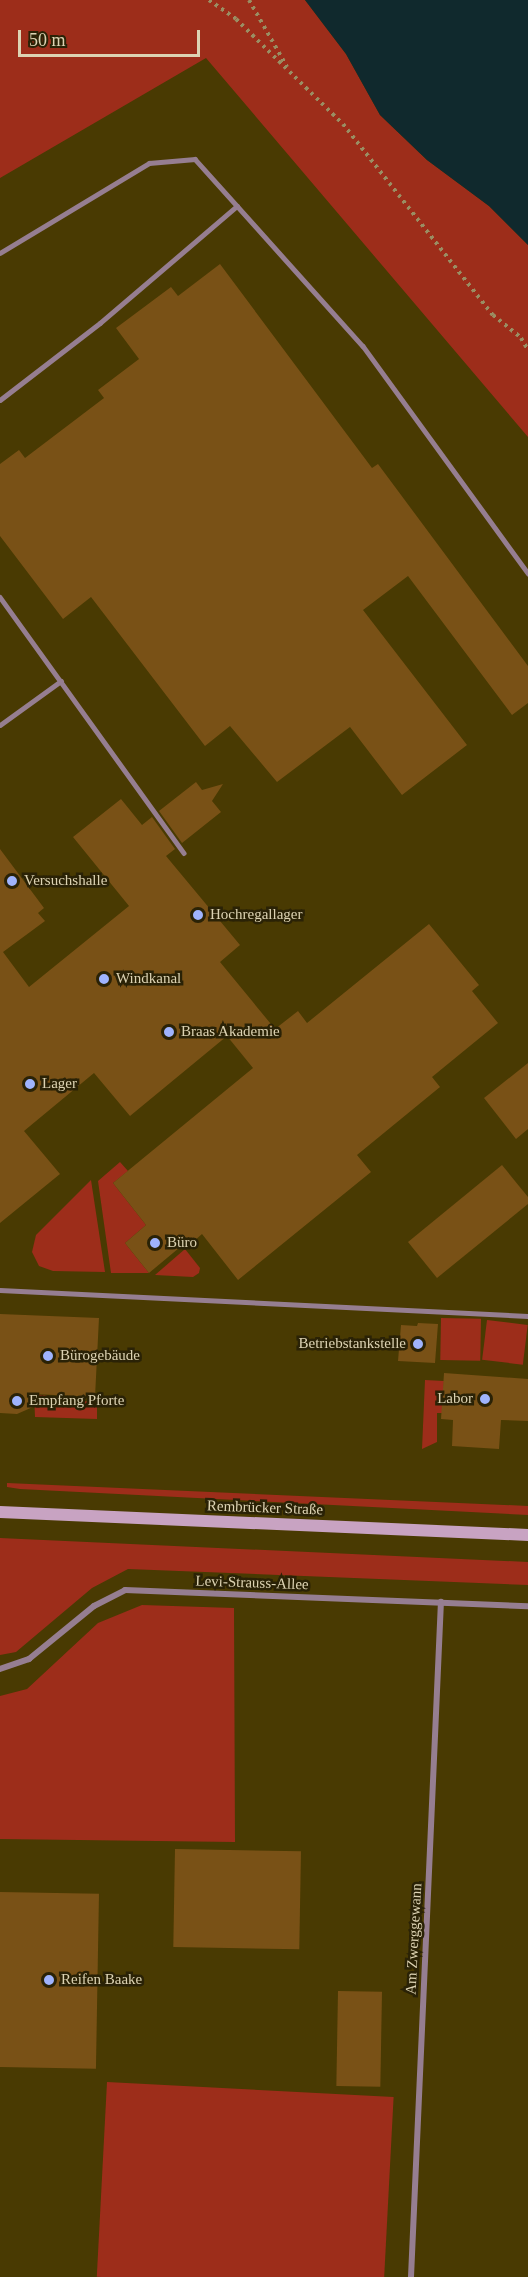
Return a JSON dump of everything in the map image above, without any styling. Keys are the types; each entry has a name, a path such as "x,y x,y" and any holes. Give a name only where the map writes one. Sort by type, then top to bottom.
{"main road":[{"name":"Rembrücker Straße","path":"0,1512 528,1535"}],"street":[{"name":"Levi-Strauss-Allee","path":"0,1670 29,1659 94,1606 125,1590 528,1606"},
{"name":"Am Zwerggewann","path":"411,2277 441,1602"}],"lane":[{"path":"0,253 149,163 195,159 363,346 528,573"},
{"path":"0,400 100,323 237,206"},
{"path":"0,597 184,854"},
{"path":"0,725 61,681"},
{"path":"0,1290 528,1317"}],"path":[{"path":"209,0 236,19 343,124 493,315 521,338 528,350"},
{"path":"249,0 290,73"}],"shaded area":[{"path":"0,0 305,0 346,54 380,115 427,160 489,206 528,245 528,437 206,58 0,178"},
{"path":"120,1162 128,1171 113,1183 146,1225 125,1243 149,1273 111,1273 98,1181"},
{"path":"91,1180 105,1272 53,1271 39,1266 32,1252 36,1235"},
{"path":"185,1249 200,1268 199,1273 193,1277 155,1275"},
{"path":"441,1318 481,1319 480,1361 440,1360"},
{"path":"487,1320 528,1325 523,1365 482,1360"},
{"path":"425,1380 444,1381 442,1413 437,1413 437,1442 422,1449"},
{"path":"34,1394 97,1403 97,1419 35,1417"},
{"path":"7,1483 528,1506 528,1515 20,1489 7,1487"},
{"path":"0,1538 528,1562 528,1585 128,1569 92,1588 16,1652 0,1655"},
{"path":"142,1605 234,1608 235,1842 0,1839 0,1696 27,1689 98,1623"},
{"path":"107,2082 394,2097 384,2277 97,2277"}],"water":[{"path":"305,0 528,0 528,245 489,206 427,160 380,115 346,54"}],"building":[{"path":"220,264 372,468 378,464 528,666 528,703 512,715 408,576 363,610 467,745 402,795 350,727 277,782 230,726 205,746 91,597 63,619 0,536 0,464 19,450 25,458 104,398 98,390 139,359 116,328 171,287 178,296"},
{"path":"196,782 202,790 223,784 212,801 221,812 182,843 159,811"},
{"path":"121,799 142,825 152,817 175,849 166,856 240,945 220,962 275,1029 298,1011 307,1023 429,924 479,985 472,991 498,1023 432,1077 440,1087 357,1155 371,1172 238,1280 202,1234 194,1241 191,1238 149,1273 125,1243 146,1225 113,1183 253,1068 227,1036 130,1116 94,1073 24,1131 60,1174 0,1223 0,849 44,908 38,913 45,921 3,952 29,987 129,906 73,837"},
{"path":"528,1063 528,1129 516,1139 484,1098"},
{"path":"502,1165 528,1197 528,1204 437,1278 408,1242"},
{"name":"Bürogebäude","path":"0,1314 99,1318 95,1397 34,1394 33,1407 17,1414 0,1413"},
{"path":"418,1323 438,1324 435,1363 398,1361 401,1325 417,1326"},
{"name":"Labor","path":"444,1373 528,1379 528,1421 501,1420 499,1449 452,1446 453,1420 441,1419"},
{"path":"175,1849 301,1851 299,1949 173,1947"},
{"name":"Reifen Baake","path":"0,1892 99,1894 96,2069 0,2067"},
{"path":"338,1991 382,1992 380,2087 336,2086"}],"place":[{"name":"Versuchshalle","path":"12,881"},
{"name":"Hochregallager","path":"198,915"},
{"name":"Windkanal","path":"104,979"},
{"name":"Braas Akademie","path":"169,1032"},
{"name":"Lager","path":"30,1084"},
{"name":"Büro","path":"155,1243"},
{"name":"Betriebstankstelle","path":"418,1344"},
{"name":"Bürogebäude","path":"48,1356"},
{"name":"Labor","path":"485,1399"},
{"name":"Empfang Pforte","path":"17,1401"},
{"name":"Reifen Baake","path":"49,1980"}]}
